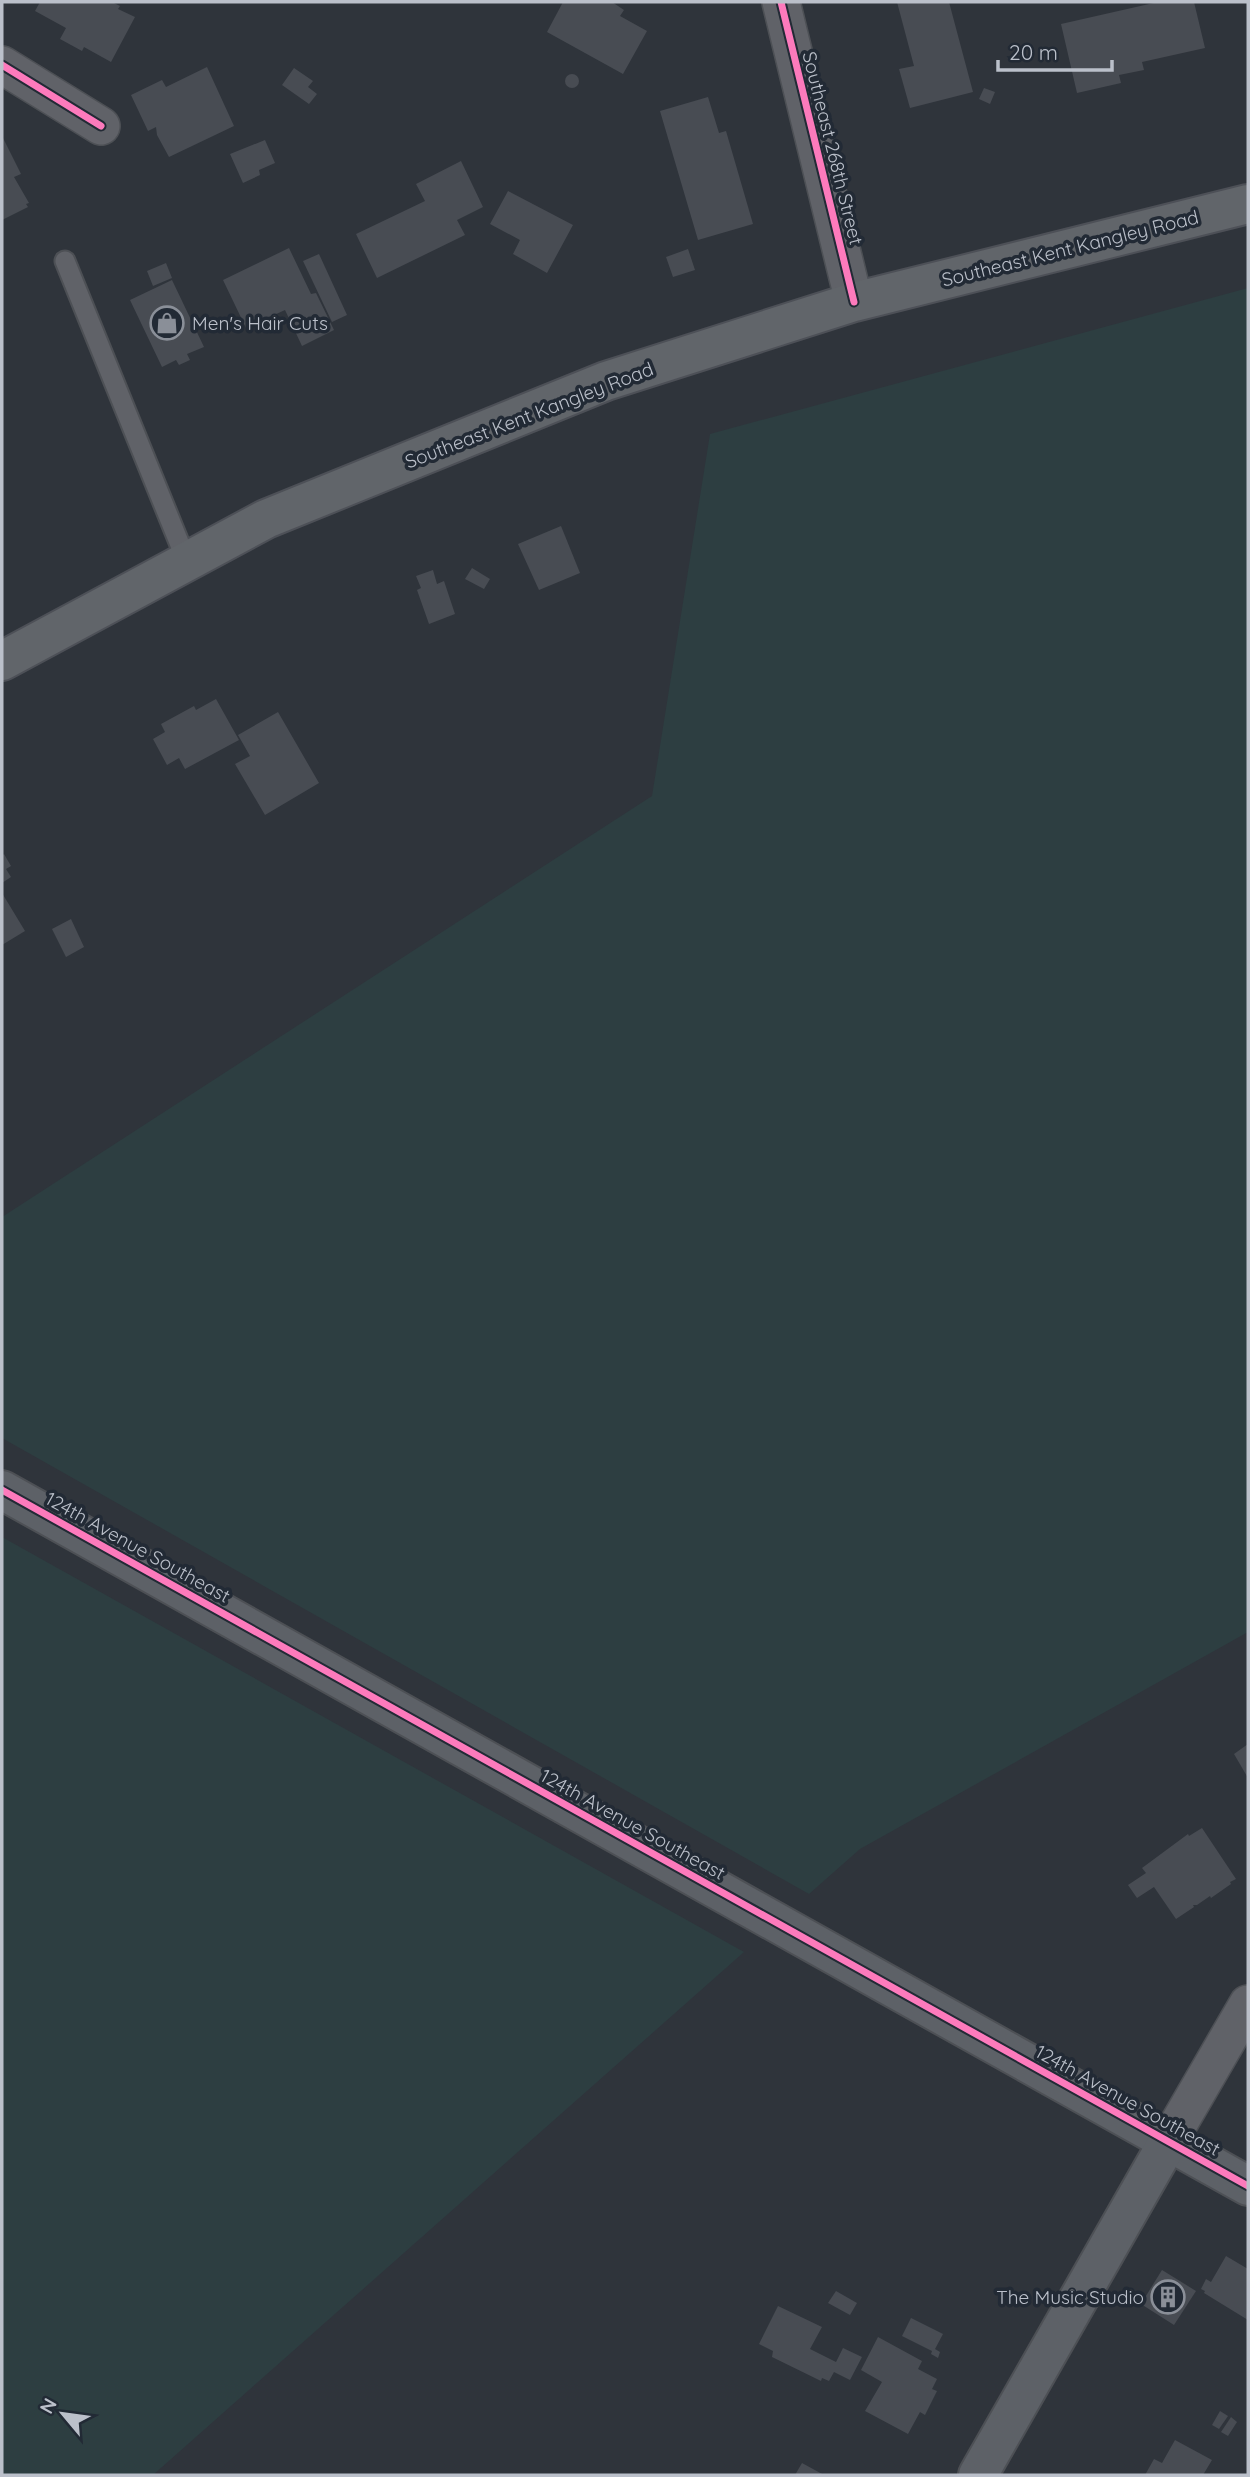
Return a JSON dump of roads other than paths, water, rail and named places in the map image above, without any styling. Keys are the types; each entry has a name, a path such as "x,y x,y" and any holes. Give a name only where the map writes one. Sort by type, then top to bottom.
{"main road":[{"name":"Southeast Kent Kangley Road","path":"2,661 266,519 606,381 854,302 1248,204"}],"street":[{"name":"Southeast 268th Street","path":"780,2 854,302"},
{"path":"2,65 101,126"},
{"name":"124th Avenue Southeast","path":"2,1490 1248,2186"},
{"path":"978,2475 1248,2004"}],"lane":[{"path":"65,261 187,562"}],"place":[{"name":"Men's Hair Cuts","path":"167,323"},
{"name":"The Music Studio","path":"1168,2297"}]}
